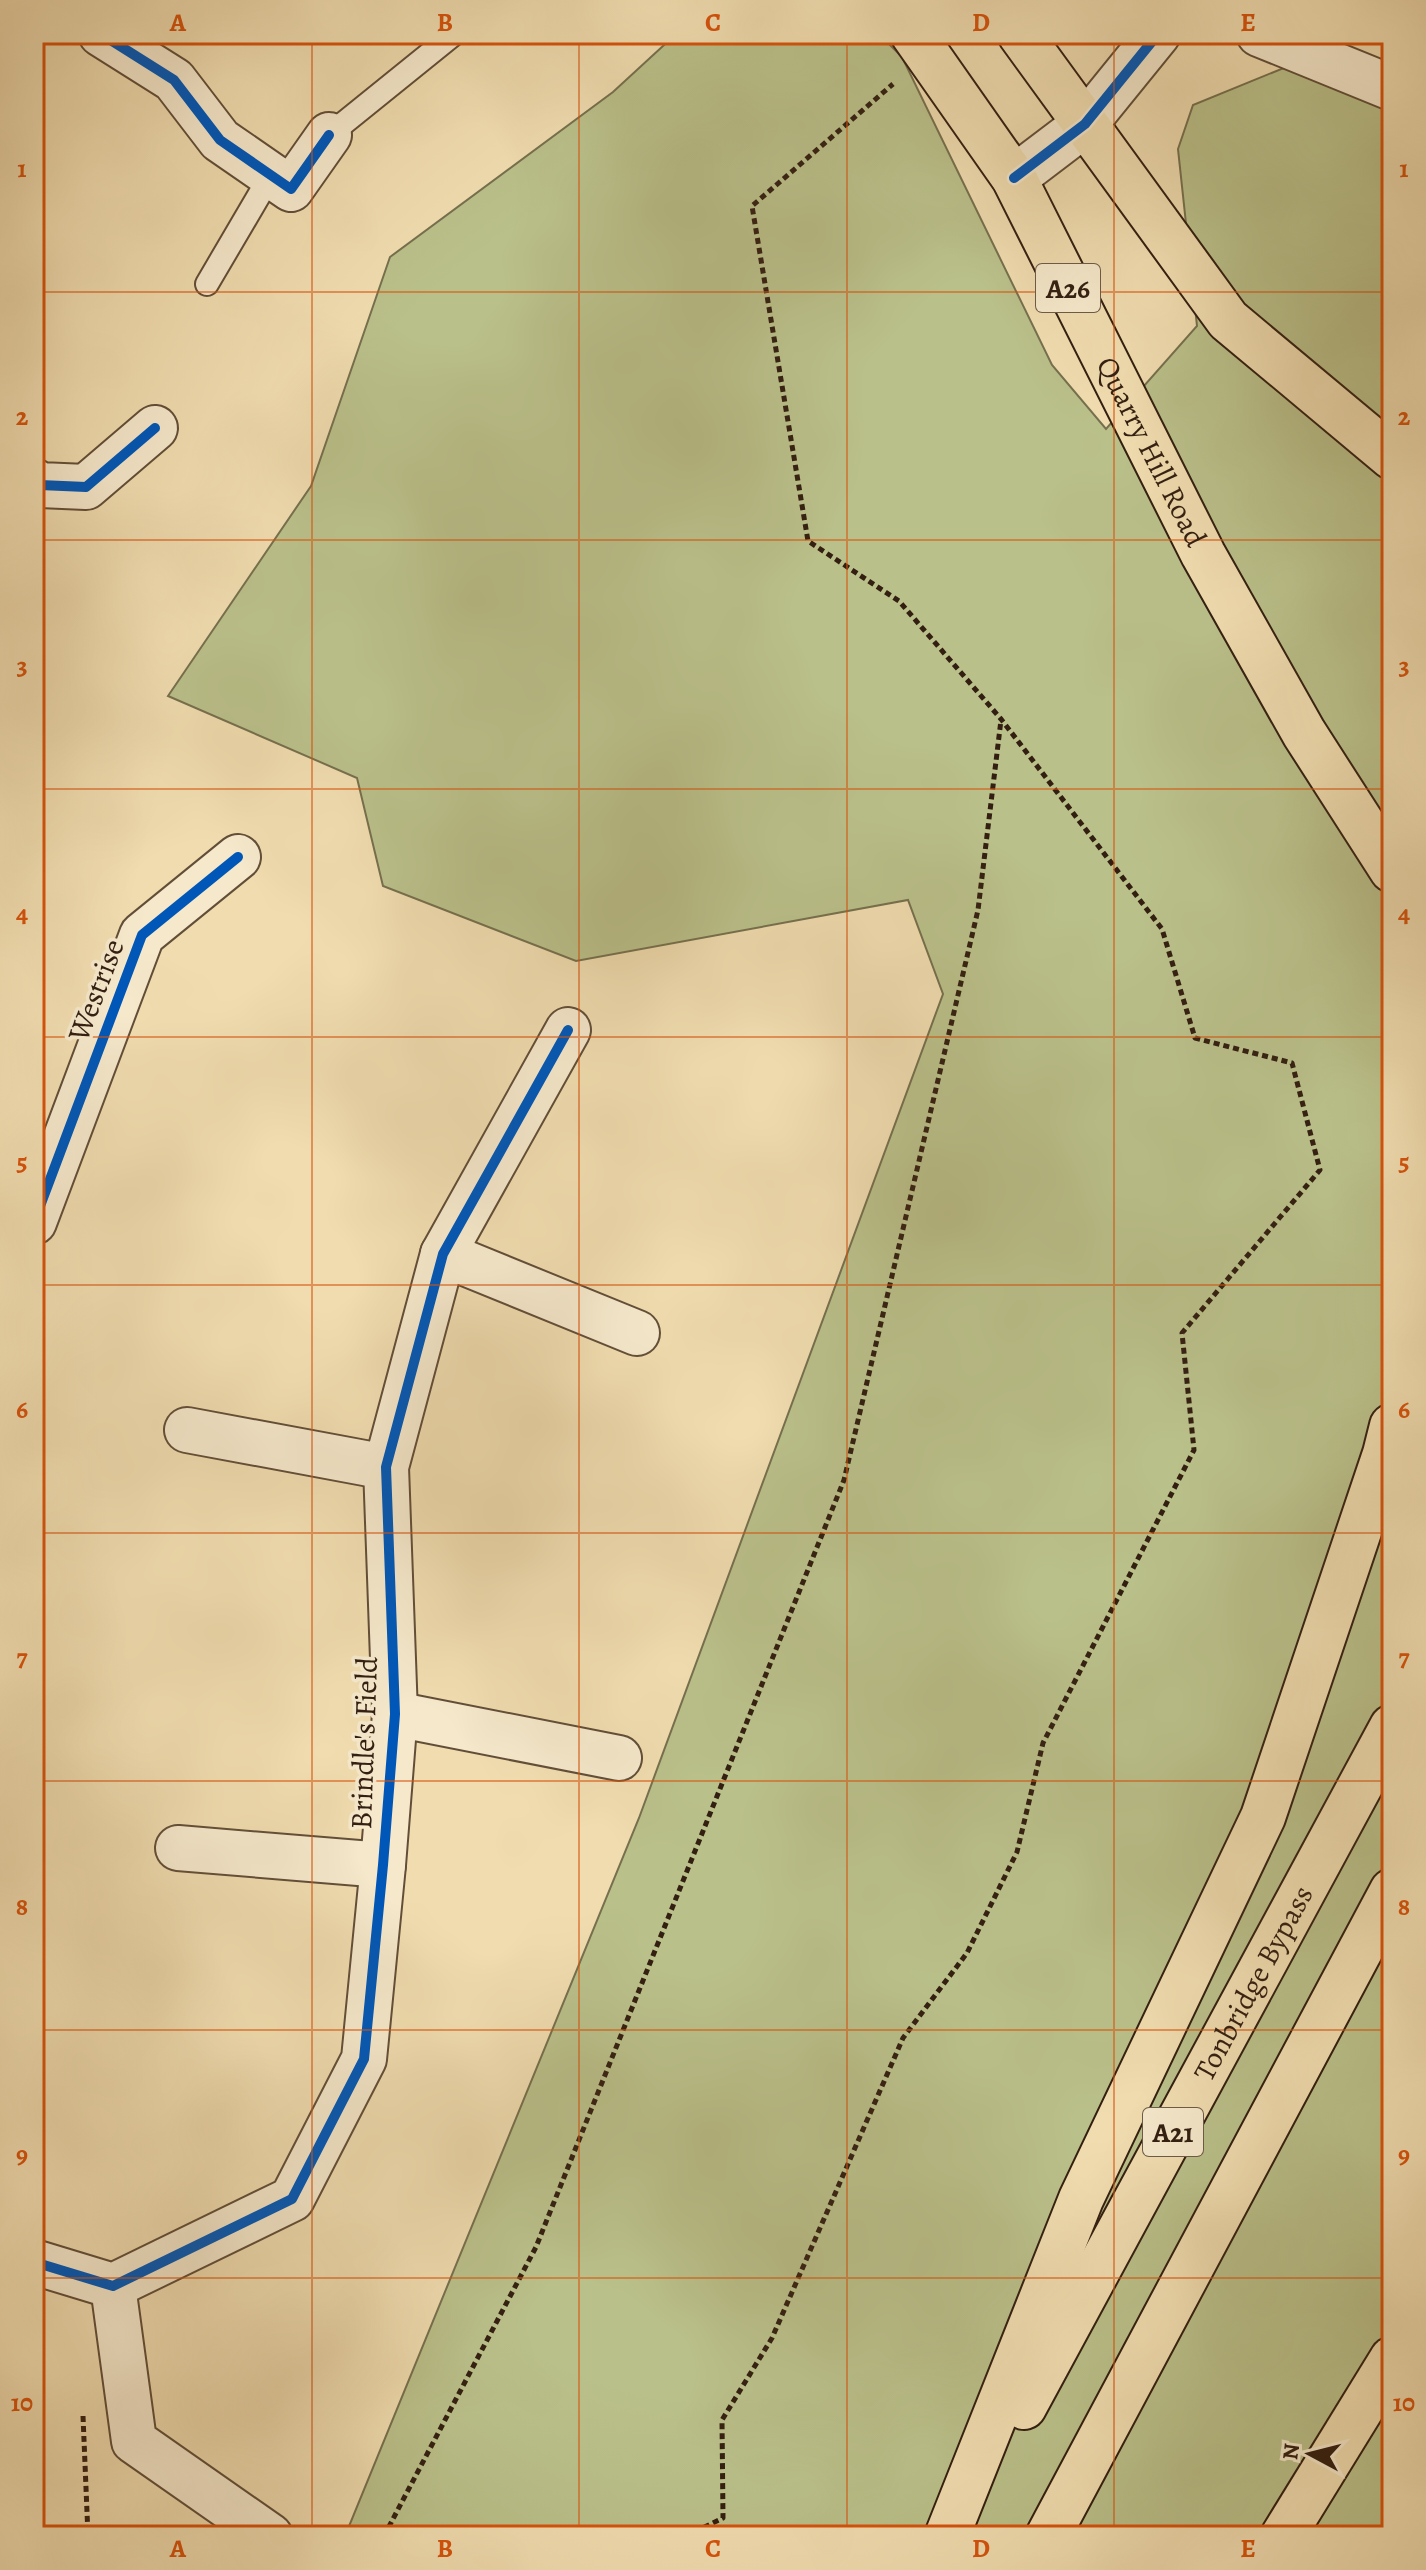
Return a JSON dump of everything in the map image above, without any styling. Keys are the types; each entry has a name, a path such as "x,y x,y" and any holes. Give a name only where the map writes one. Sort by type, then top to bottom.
{"highway":[{"path":"1020,34 1228,320 1392,457"},
{"name":"Quarry Hill Road","path":"920,44 1014,178 1203,554 1304,733 1392,870"},
{"path":"947,2536 1081,2199 1263,1817 1392,1426"},
{"name":"Tonbridge Bypass","path":"954,2536 1392,1727"},
{"name":"A21","path":"1048,2536 1392,1891"},
{"path":"1283,2536 1392,2359"}],"street":[{"path":"101,34 174,80 220,140 291,189 329,135"},
{"path":"1014,178 1085,124 1158,34"},
{"path":"1259,34 1392,88"},
{"path":"34,481 40,485 86,487 155,428"},
{"name":"Westrise","path":"34,1222 142,935 238,857"},
{"name":"Brindle's Field","path":"113,2286 292,2199 364,2059 395,1714 386,1467 443,1254 568,1030"},
{"path":"443,1254 637,1333"},
{"path":"187,1430 386,1467"},
{"path":"395,1714 619,1758"},
{"path":"178,1848 383,1865"},
{"path":"34,2262 113,2286 134,2441 270,2536"}],"lane":[{"path":"329,135 454,34"},
{"path":"207,284 271,175"}],"path":[{"path":"686,2536 723,2518 722,2420 772,2338 903,2038 967,1953 1017,1852 1043,1743 1194,1450 1182,1333 1320,1170 1292,1063 1195,1038 1162,929 1001,719 899,601 808,541 752,206 920,44"},
{"path":"384,2536 536,2247 844,1480 978,910 1001,719"}],"green space":[{"path":"676,34 879,34 902,57 1052,365 1106,429 1197,326 1178,149 1193,105 1296,63 1392,101 1392,2536 345,2536 639,1818 943,994 908,900 576,961 383,886 357,778 168,696 311,486 390,257 613,92"}],"cycle path":[{"path":"101,34 174,80 220,140 291,189 329,135"},
{"path":"1014,178 1085,124 1158,34"},
{"path":"34,481 40,485 86,487 155,428"},
{"path":"34,1222 142,935 238,857"},
{"path":"34,2262 113,2286 292,2199 364,2059 395,1714 386,1467 443,1254 568,1030"}]}
